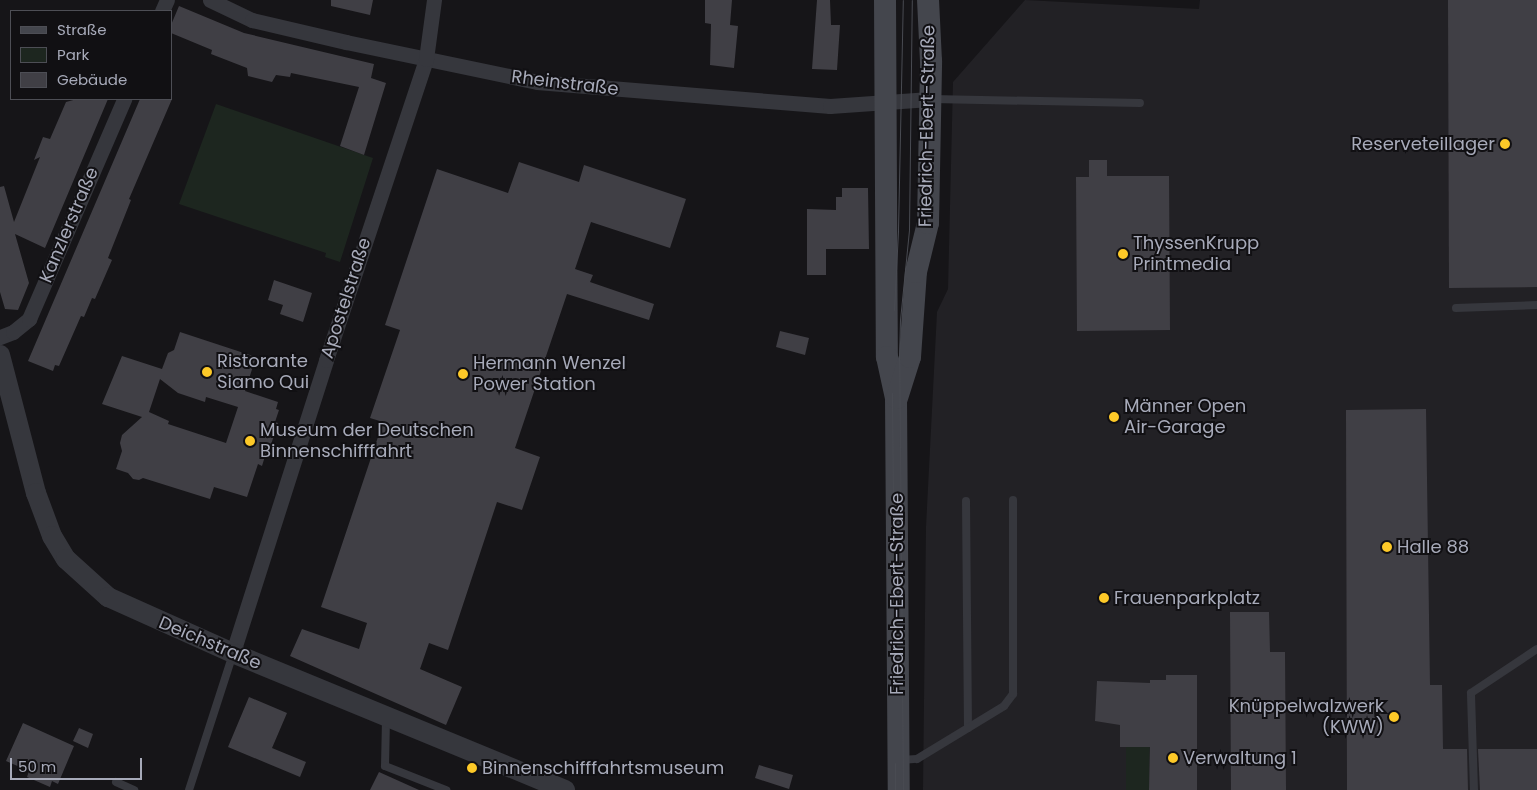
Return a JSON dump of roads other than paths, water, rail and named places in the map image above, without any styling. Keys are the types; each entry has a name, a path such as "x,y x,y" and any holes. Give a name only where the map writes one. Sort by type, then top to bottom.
{"main road":[{"name":"Friedrich-Ebert-Straße","path":"885,0 887,357 896,398 900,790"},
{"name":"Friedrich-Ebert-Straße","path":"896,398 910,357 916,272 928,223 931,61 928,0"}],"street":[{"name":"Rheinstraße","path":"210,0 252,20 537,82 612,90 830,106 930,99"},
{"name":"Apostelstraße","path":"233,652 326,360 426,59 434,0"},
{"name":"Kanzlerstraße","path":"0,337 13,332 29,319 124,100"},
{"name":"Deichstraße","path":"0,355 36,493 52,536 66,559 108,597 386,717 565,790"}],"lane":[{"path":"930,99 1140,102"},
{"path":"1456,308 1537,305"},
{"path":"899,760 917,759 1004,706 1012,694 1013,500"},
{"path":"966,501 968,728"},
{"path":"1474,790 1472,693 1537,649"},
{"path":"189,790 233,652"},
{"path":"386,717 385,766 446,790"},
{"path":"116,782 134,790"}],"tram line":[{"path":"894,310 898,230 903,0"},
{"path":"903,790 899,360 900,320 909,230 912,0"},
{"path":"892,393 894,640"},
{"path":"895,763 895,790"}],"place":[{"name":"Reserveteillager","path":"1505,144"},
{"name":"ThyssenKrupp Printmedia","path":"1123,254"},
{"name":"Ristorante Siamo Qui","path":"207,372"},
{"name":"Hermann Wenzel Power Station","path":"463,374"},
{"name":"Männer Open Air-Garage","path":"1114,417"},
{"name":"Museum der Deutschen Binnenschifffahrt","path":"250,441"},
{"name":"Halle 88","path":"1387,547"},
{"name":"Frauenparkplatz","path":"1104,598"},
{"name":"Knüppelwalzwerk (KWW)","path":"1394,717"},
{"name":"Verwaltung 1","path":"1173,758"},
{"name":"Binnenschifffahrtsmuseum","path":"472,768"}]}
